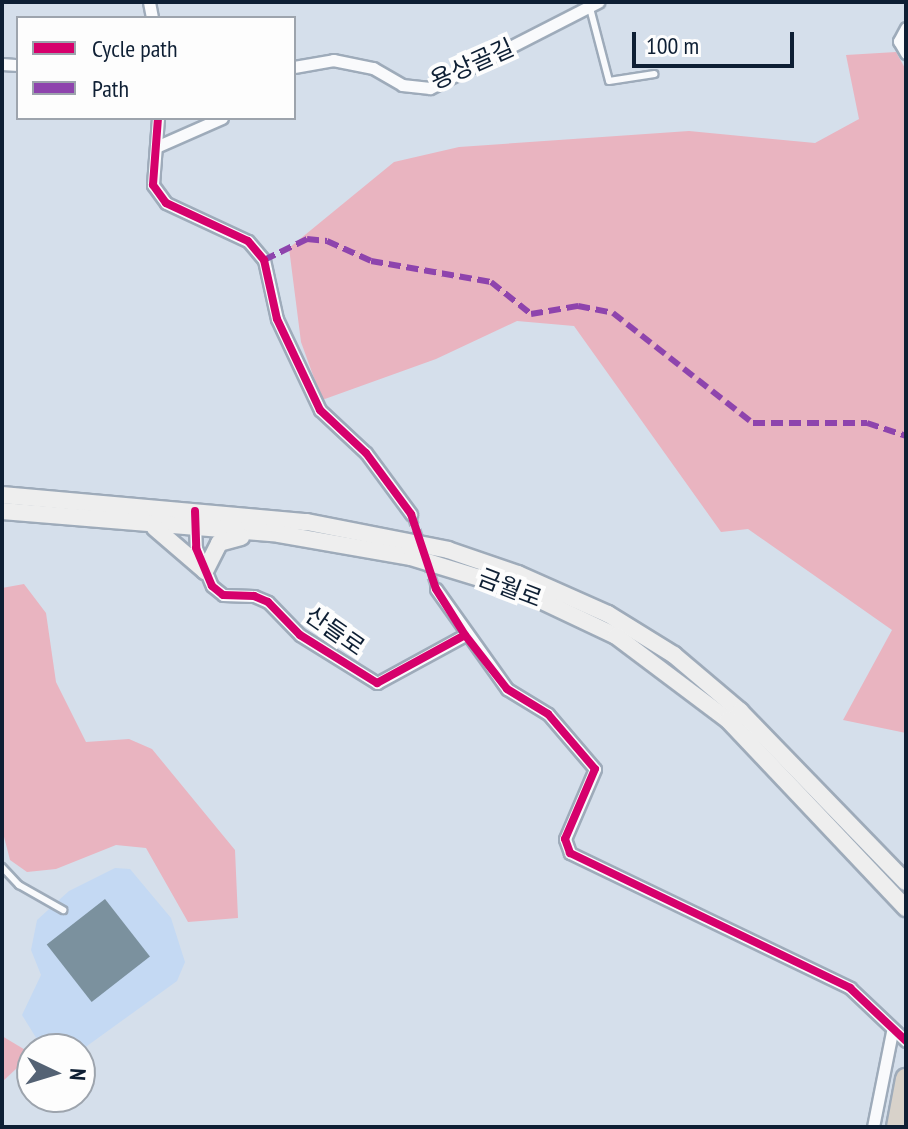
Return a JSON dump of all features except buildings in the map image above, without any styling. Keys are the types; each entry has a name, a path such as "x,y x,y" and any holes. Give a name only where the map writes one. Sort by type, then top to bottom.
{"highway":[{"path":"897,1127 906,1079"}],"main road":[{"name":"금월로","path":"2,495 307,522 448,550 518,574 608,614 674,655 740,711 906,882"},
{"name":"금월로","path":"2,511 195,529 266,532 462,570 616,636 728,720 906,908"},
{"path":"150,525 205,571 219,543 266,532"}],"street":[{"name":"용상골길","path":"296,67 333,60 373,68 402,85 430,88 592,4"},
{"path":"906,28 899,41 906,53"},
{"path":"158,120 153,185 166,203 248,241 264,260 277,319 320,410 366,453 411,514"},
{"path":"156,147 217,120"},
{"path":"195,511 195,529 205,571"},
{"name":"산들로","path":"205,571 223,595 254,596 268,602 300,635 377,683 465,635"},
{"path":"436,589 465,635 507,689 548,714 595,769 565,839 570,853 850,988 892,1032 906,1041"},
{"path":"873,1127 892,1032"}],"lane":[{"path":"592,4 609,81 654,74"},
{"path":"2,867 19,885 63,910"}],"shaded area":[{"path":"896,52 906,70 906,733 843,720 892,630 748,529 721,532 574,326 517,321 436,359 322,400 301,342 289,248 394,162 459,147 689,131 815,143 859,119 846,55"},
{"path":"24,584 46,613 56,682 86,742 129,739 152,749 235,850 238,918 188,922 146,848 116,845 56,869 27,872 10,860 2,829 2,588"},
{"path":"115,868 130,869 171,918 185,962 177,981 96,1039 96,1033 33,1033 22,1015 41,975 31,950 37,920 69,891"},
{"path":"2,1036 16,1044 16,1069 2,1082"}],"tunnel":[{"path":"411,514 436,589"}],"marked path":[{"path":"264,260 307,239 327,241 371,261 491,282 531,314 578,306 613,313 753,423 867,423 906,436"}],"cycle path":[{"path":"158,120 153,185 166,203 248,241 264,260 277,319 320,410 366,453 411,514 436,589 465,635 507,689 548,714 595,769 565,839 570,853 850,988 906,1041"},
{"path":"195,511 196,548 212,586 223,595 254,596 268,602 300,635 377,683 465,635"}]}
